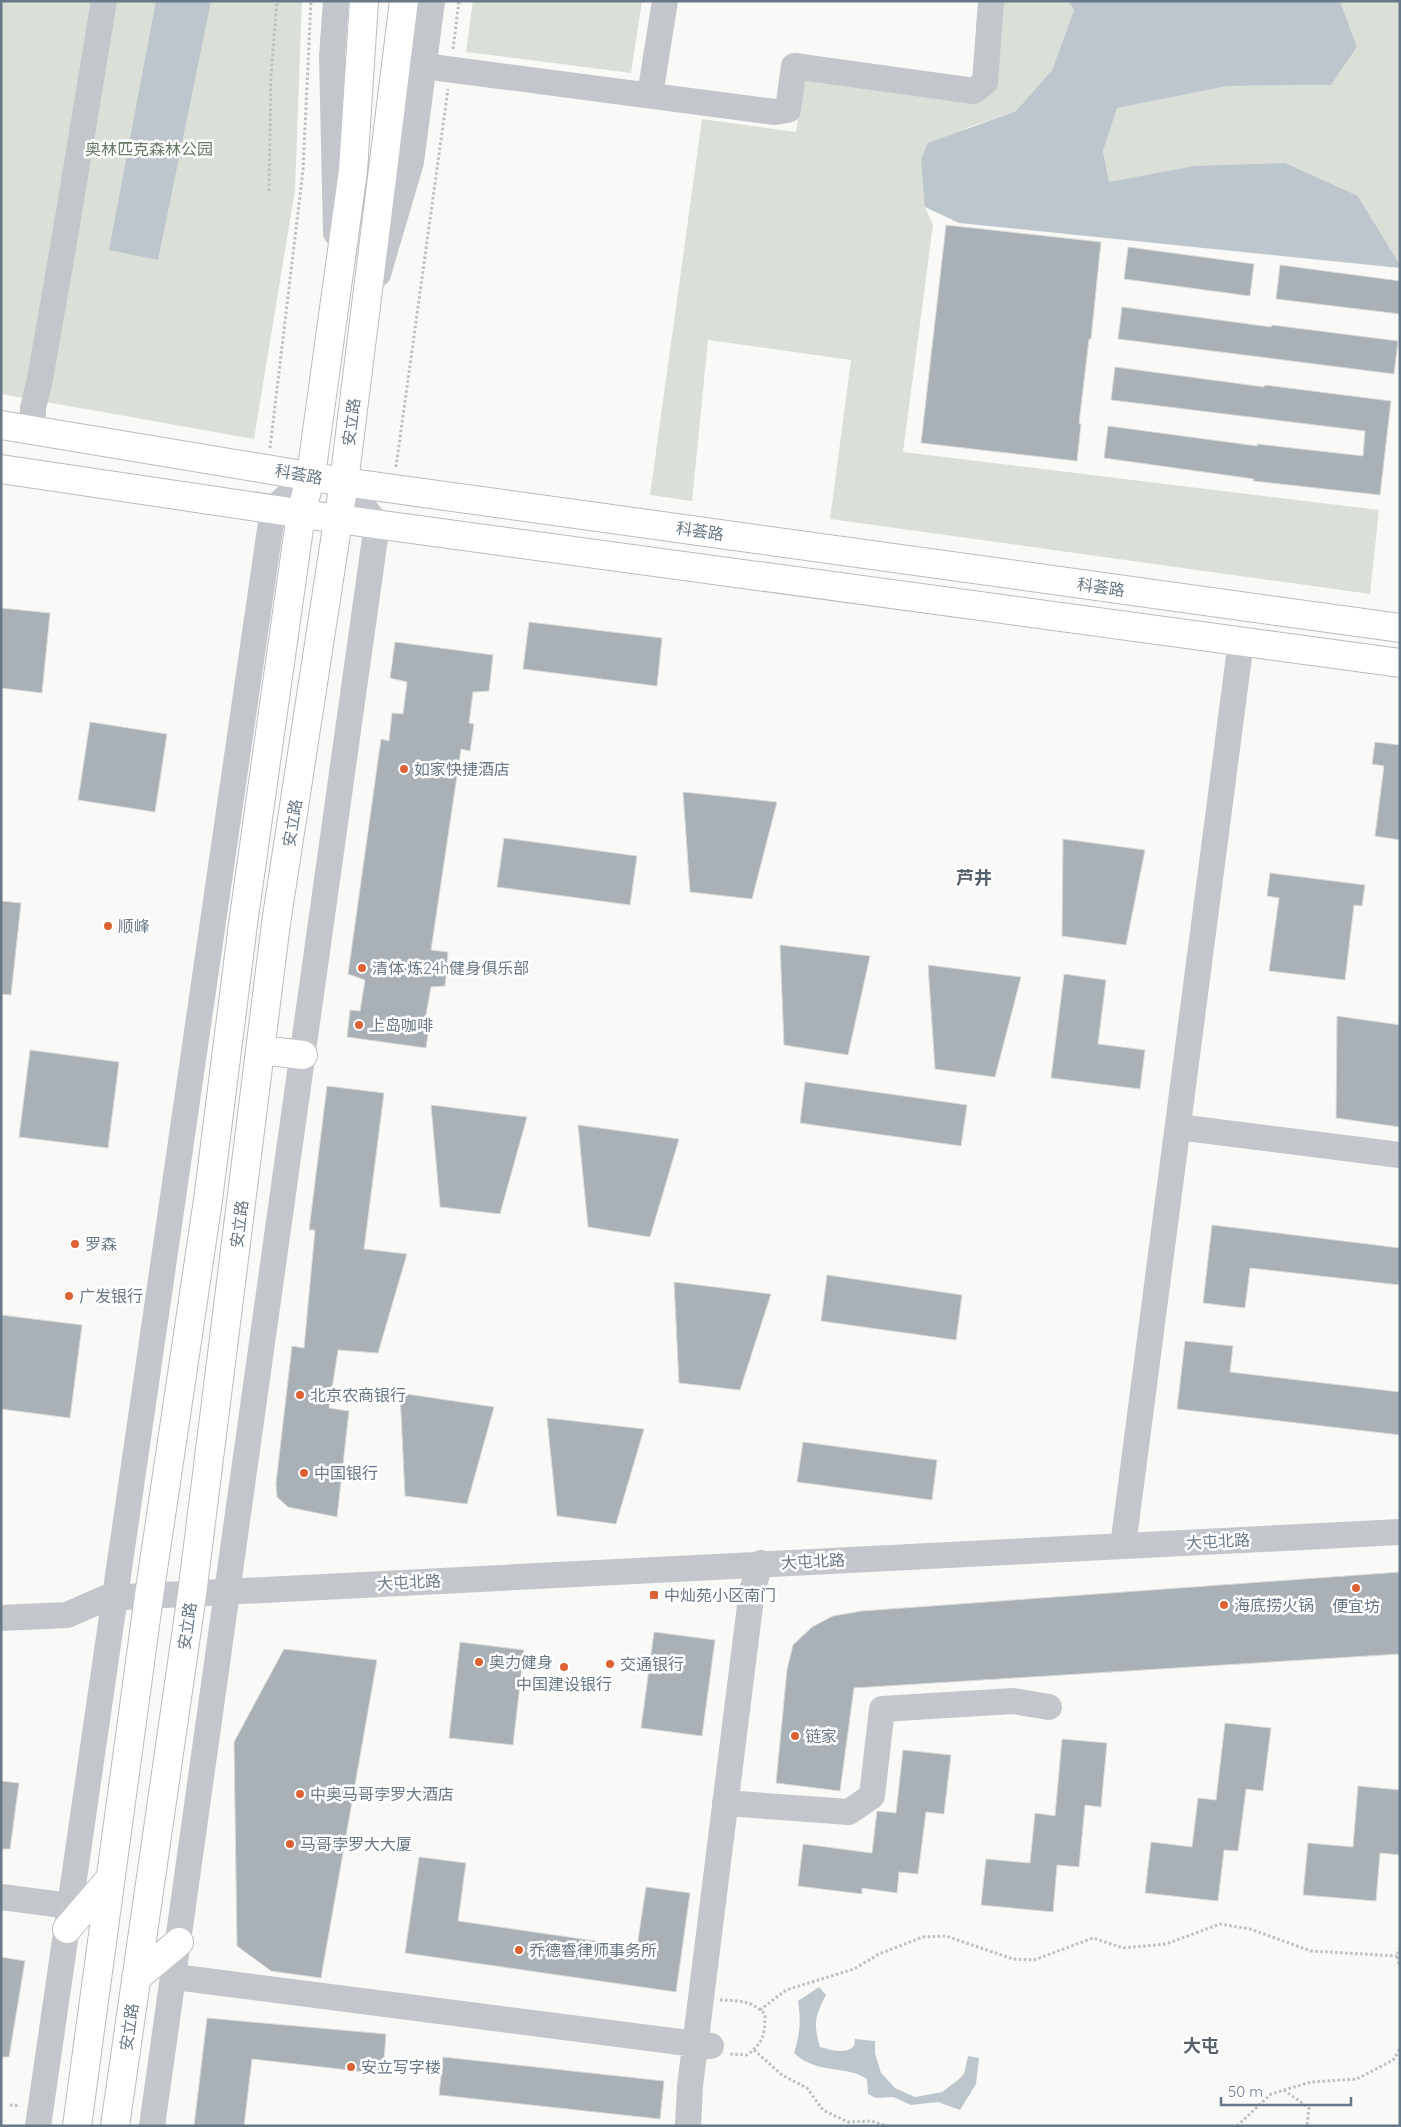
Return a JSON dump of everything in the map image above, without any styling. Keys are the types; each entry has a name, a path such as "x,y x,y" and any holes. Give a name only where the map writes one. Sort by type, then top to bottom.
{"main road":[{"name":"安立路","path":"77,2126 148,1596 208,1200 243,924 301,514 311,476 354,171 364,1"},
{"name":"安立路","path":"115,2126 192,1594 276,923 344,482 404,1"},
{"name":"科荟路","path":"1,424 344,482 1400,628"},
{"path":"1,469 272,510 1400,663"},
{"path":"261,1050 303,1055"},
{"path":"69,1917 110,1879"},
{"path":"136,1978 179,1942"}],"street":[{"path":"34,430 32,408 40,379 61,261 104,1"},
{"name":"安立路","path":"336,1 332,57 337,285"},
{"name":"安立路","path":"364,323 411,162 432,1"},
{"path":"650,95 665,1"},
{"path":"424,66 775,112 788,110 794,66 974,91 985,82 991,1"},
{"path":"38,2126 116,1598 272,510 311,476"},
{"path":"152,2126 377,524 344,482"},
{"path":"1123,1546 1241,642"},
{"path":"1178,1127 1400,1155"},
{"name":"大屯北路","path":"192,1594 761,1563 1400,1532"},
{"path":"703,2126 703,2046 716,2000 752,1590 761,1563"},
{"path":"1,1618 67,1615 106,1598 192,1594"},
{"path":"732,1804 849,1812 872,1796 882,1709 1013,1701 1049,1707"},
{"path":"688,2126 703,2046 732,1804"},
{"path":"1,1898 69,1917"},
{"path":"174,1979 183,1978 703,2046"}],"path":[{"path":"269,191 271,75 277,1"},
{"path":"267,468 302,186 311,1"},
{"path":"393,488 459,1"},
{"path":"760,2010 786,1990 854,1969 879,1954 923,1937 946,1936 1013,1959 1034,1960 1093,1938 1123,1948 1166,1944 1220,1924 1250,1929 1311,1951 1397,1956"},
{"path":"1400,1947 1397,1956 1400,1967"},
{"path":"703,2046 728,2054 746,2055 759,2046 765,2031 764,2014 755,2005 742,2001 716,2000"},
{"path":"754,2050 782,2076 807,2088 823,2110 848,2122 872,2121 887,2126"},
{"path":"1237,2126 1270,2094 1311,2082 1357,2079 1393,2060 1400,2050"},
{"path":"1284,2090 1309,2108 1307,2126"}],"green space":[{"name":"奥林匹克森林公园","path":"1,1 302,1 295,190 254,439 1,394"},
{"path":"473,1 642,1 631,73 466,52"},
{"path":"999,1 1068,1 1074,10 1052,70 1016,111 966,128 925,207 933,225 903,452 1379,510 1370,594 830,519 851,360 708,340 692,501 650,495 702,119 796,132 804,80 977,102"},
{"path":"1340,1 1400,1 1400,265 1358,196 1194,166 1109,183 1103,151 1116,108 1228,86 1331,85 1357,47"}],"shaded area":[{"path":"156,1 211,1 158,260 109,250"},
{"path":"1068,1 1340,1 1357,47 1331,85 1228,86 1117,108 1103,151 1109,182 1194,166 1285,163 1358,196 1400,265 1400,268 959,223 925,207 921,159 928,143 1016,111 1052,70 1074,10"},
{"path":"819,1987 826,1995 816,2020 816,2032 820,2047 842,2051 854,2046 855,2039 875,2041 875,2053 881,2073 895,2088 915,2097 942,2092 964,2074 968,2056 979,2058 976,2084 960,2110 938,2102 911,2105 893,2097 876,2098 868,2094 867,2079 860,2075 814,2065 794,2053 799,2027 798,2001"}],"building":[{"path":"946,225 1101,242 1091,339 1089,339 1079,423 1081,424 1077,461 921,443"},
{"path":"1128,247 1254,264 1250,296 1124,279"},
{"path":"1280,265 1400,281 1400,314 1276,299"},
{"path":"1122,307 1271,327 1272,325 1398,341 1394,374 1118,339"},
{"path":"1115,367 1264,387 1265,385 1391,401 1380,495 1253,481 1254,479 1104,458 1108,426 1257,446 1257,444 1363,456 1365,431 1111,400"},
{"path":"1,608 50,613 42,693 1,688"},
{"path":"529,622 662,638 657,686 523,669"},
{"path":"395,642 493,655 489,691 473,692 469,723 474,724 470,751 461,749 431,950 448,952 445,986 431,987 425,1020 430,1020 426,1048 347,1037 350,1010 360,1011 365,980 348,974 381,739 389,741 392,713 403,714 407,682 390,678"},
{"path":"90,722 167,734 155,812 78,800"},
{"path":"1375,742 1400,745 1400,840 1375,836 1384,766 1372,764"},
{"path":"683,792 777,802 752,899 690,892"},
{"path":"504,838 637,856 630,905 497,887"},
{"path":"1063,839 1145,850 1126,945 1062,936"},
{"path":"1270,873 1365,885 1362,906 1354,905 1345,980 1269,971 1279,898 1267,896"},
{"path":"1,901 21,903 11,995 1,994"},
{"path":"780,945 870,956 848,1055 784,1045"},
{"path":"928,965 1021,977 995,1077 935,1069"},
{"path":"1064,974 1106,980 1098,1044 1145,1050 1140,1089 1051,1078"},
{"path":"1337,1016 1400,1025 1400,1127 1336,1118"},
{"path":"30,1050 119,1062 108,1148 19,1137"},
{"path":"805,1082 967,1105 961,1146 800,1123"},
{"path":"327,1086 384,1093 364,1249 407,1254 378,1353 338,1350 329,1408 349,1411 337,1517 288,1507 277,1497 276,1483 292,1346 304,1348 315,1230 309,1230"},
{"path":"431,1105 527,1117 500,1214 440,1207"},
{"path":"578,1125 679,1139 650,1237 588,1227"},
{"path":"1212,1225 1400,1248 1400,1285 1250,1268 1245,1308 1203,1303"},
{"path":"827,1275 962,1295 956,1340 821,1321"},
{"path":"674,1282 771,1294 740,1390 679,1383"},
{"path":"1,1315 82,1325 70,1418 1,1409"},
{"path":"1185,1341 1233,1346 1230,1372 1400,1392 1400,1435 1177,1409"},
{"path":"400,1393 494,1407 467,1504 405,1496"},
{"path":"547,1418 644,1429 616,1524 557,1516"},
{"path":"803,1442 937,1460 932,1500 797,1482"},
{"path":"1400,1572 1400,1654 854,1688 840,1791 776,1783 787,1670 793,1645 812,1627 833,1616 862,1611"},
{"path":"654,1632 715,1640 702,1736 641,1728"},
{"path":"460,1642 524,1650 513,1745 449,1738"},
{"name":"马哥孛罗大大厦","path":"284,1649 377,1660 321,1978 271,1971 237,1946 234,1742"},
{"path":"1225,1723 1271,1728 1263,1791 1246,1789 1238,1851 1224,1850 1218,1901 1145,1893 1151,1842 1192,1847 1198,1798 1216,1800"},
{"path":"1062,1739 1107,1743 1101,1807 1085,1805 1079,1867 1057,1865 1053,1912 981,1905 986,1859 1030,1863 1035,1813 1055,1816"},
{"path":"903,1750 951,1755 944,1814 926,1812 918,1874 899,1872 897,1893 862,1888 862,1894 798,1886 803,1844 872,1853 877,1811 896,1813"},
{"path":"1,1781 19,1783 10,1849 1,1849"},
{"path":"1358,1786 1400,1790 1400,1855 1380,1853 1376,1901 1303,1895 1308,1843 1353,1847"},
{"path":"419,1857 466,1863 458,1921 637,1947 646,1887 690,1893 676,1992 405,1953"},
{"path":"1,1957 25,1961 9,2057 1,2057"},
{"name":"安立写字楼","path":"207,2018 386,2034 383,2074 252,2059 244,2126 194,2126"},
{"path":"443,2057 664,2081 660,2119 439,2095"}],"place":[{"name":"如家快捷酒店","path":"404,769"},
{"name":"顺峰","path":"108,926"},
{"name":"清体·炼24h健身俱乐部","path":"362,968"},
{"name":"上岛咖啡","path":"359,1025"},
{"name":"罗森","path":"75,1244"},
{"name":"广发银行","path":"69,1296"},
{"name":"北京农商银行","path":"300,1395"},
{"name":"中国银行","path":"304,1473"},
{"name":"便宜坊","path":"1356,1588"},
{"name":"中灿苑小区南门","path":"654,1595"},
{"name":"海底捞火锅","path":"1224,1605"},
{"name":"奥力健身","path":"479,1662"},
{"name":"交通银行","path":"610,1664"},
{"name":"中国建设银行","path":"564,1667"},
{"name":"链家","path":"795,1736"},
{"name":"中奥马哥孛罗大酒店","path":"300,1794"},
{"name":"马哥孛罗大大厦","path":"290,1844"},
{"name":"乔德睿律师事务所","path":"519,1950"},
{"name":"安立写字楼","path":"351,2067"}],"district":[{"name":"芦井","path":"974,878"},
{"name":"大屯","path":"1201,2046"}]}
